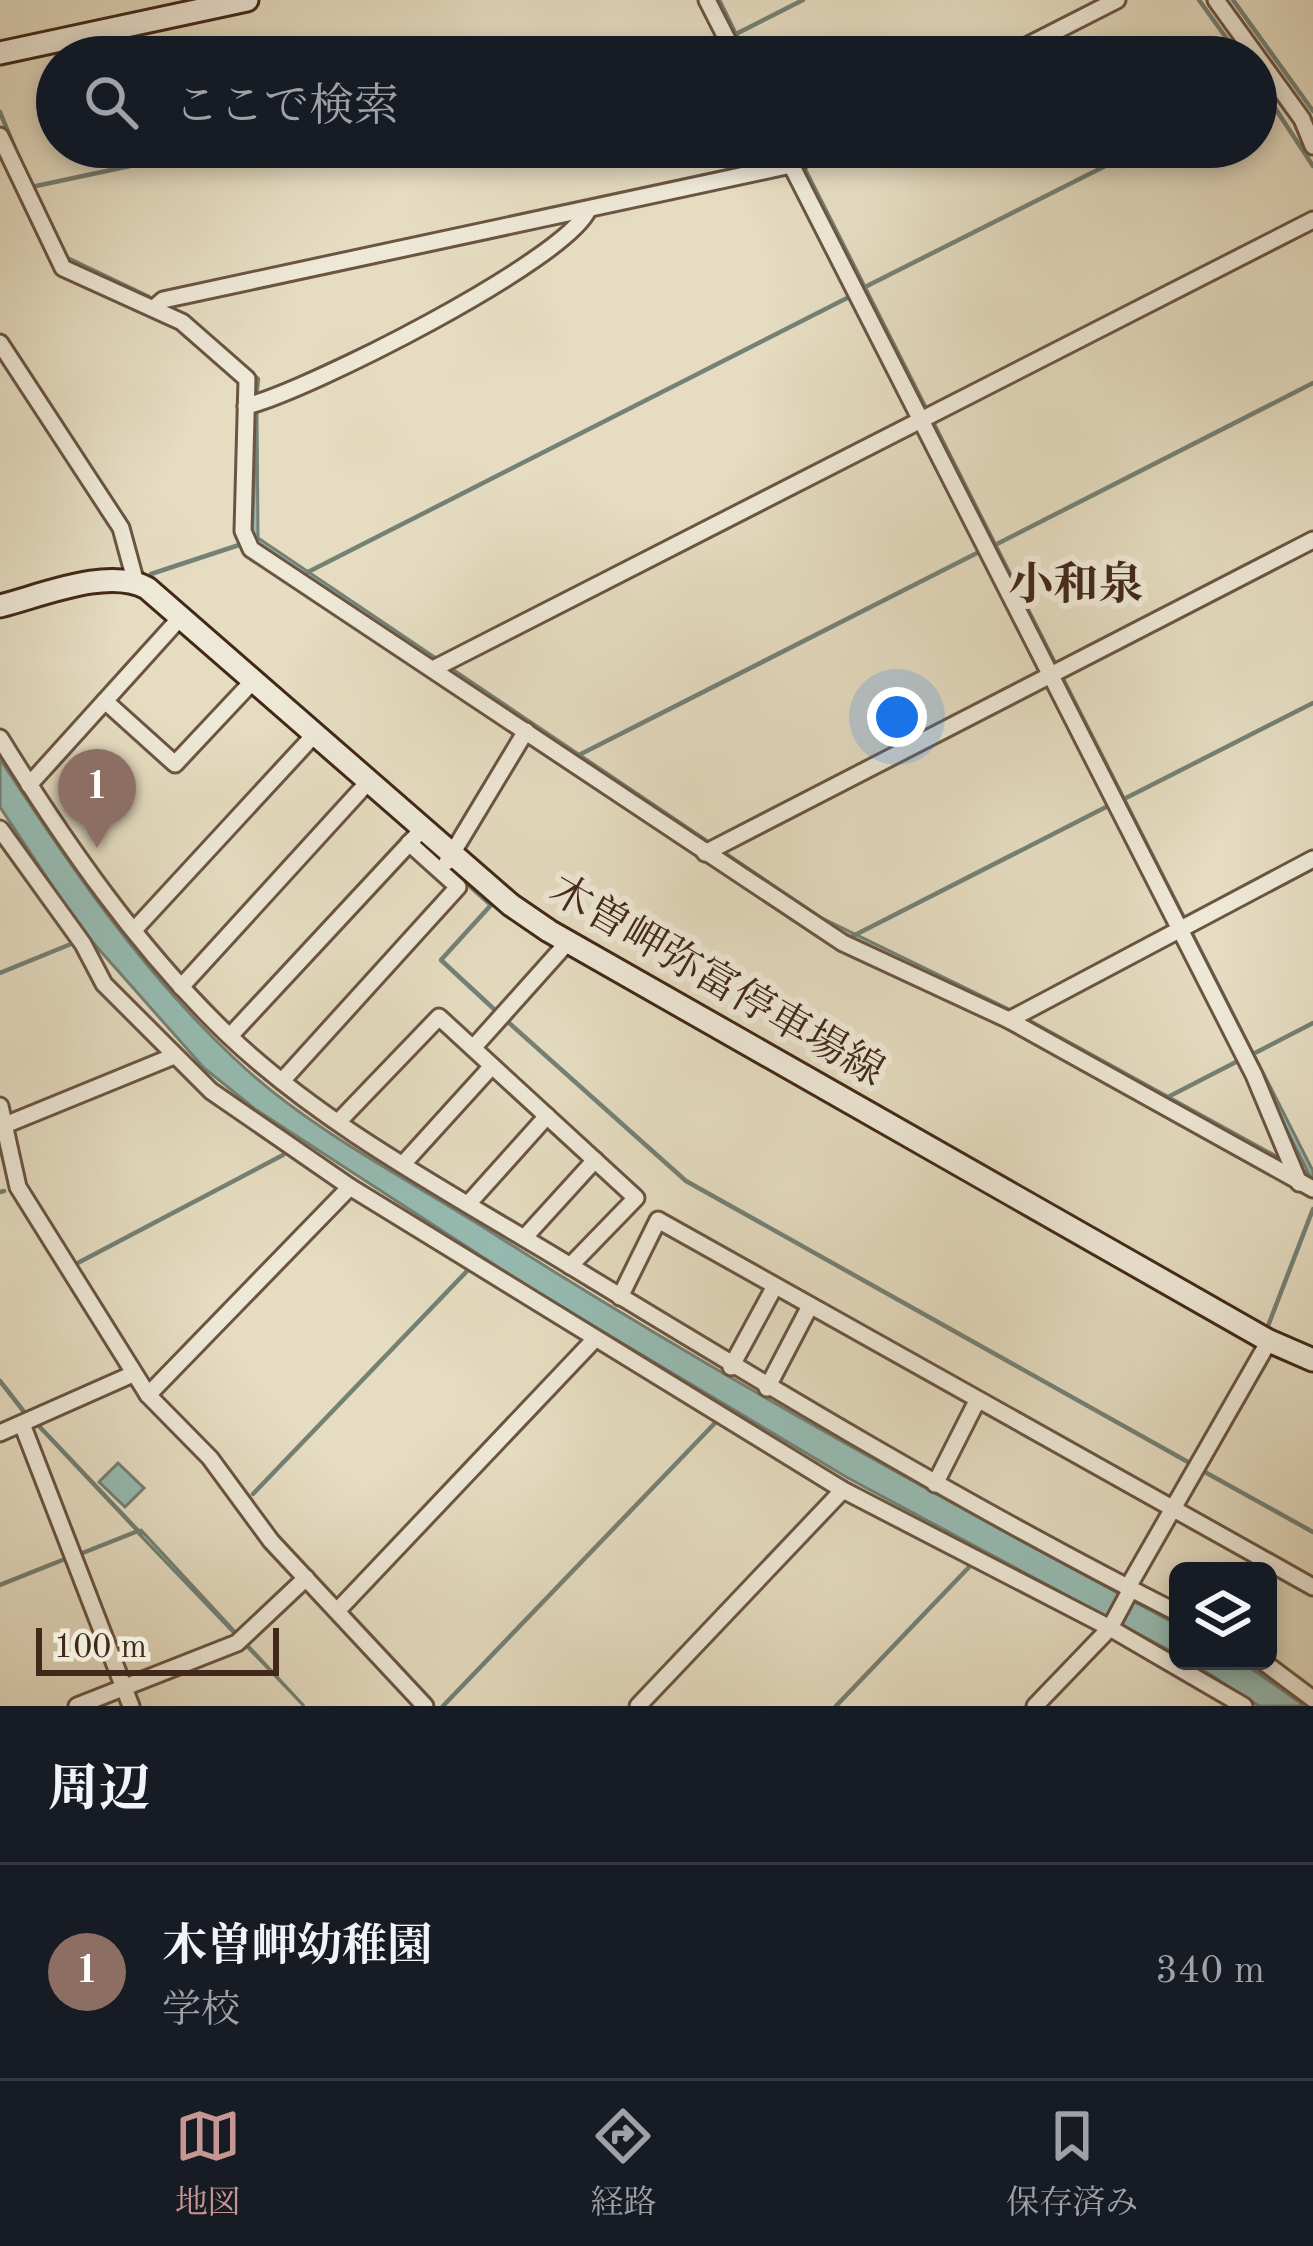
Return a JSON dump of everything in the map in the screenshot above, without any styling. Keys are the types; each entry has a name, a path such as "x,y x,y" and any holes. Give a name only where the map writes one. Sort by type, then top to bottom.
{"main road":[{"path":"79,36 247,0"},
{"path":"0,53 36,45"},
{"path":"0,606 94,583 136,583"},
{"name":"木曽岬弥富停車場線","path":"136,583 369,781 447,863 567,943 1269,1341 1313,1360"}],"street":[{"path":"706,0 725,36"},
{"path":"1046,36 1117,0"},
{"path":"1216,0 1242,36"},
{"path":"1277,83 1307,124 1313,146"},
{"path":"0,136 55,260 182,322 247,379 244,542 438,666 526,731 710,849 843,944 1014,1016 1305,1180"},
{"path":"154,308 163,300 782,168"},
{"path":"792,168 925,416 1182,924 1305,1180"},
{"path":"246,406 416,331 565,239 588,210"},
{"path":"438,666 1313,220"},
{"path":"0,343 121,528 136,583"},
{"path":"710,849 1313,541"},
{"path":"29,785 180,619"},
{"path":"105,701 175,764 252,682"},
{"path":"282,1081 458,886 447,863 526,731"},
{"path":"134,930 315,734"},
{"path":"0,738 134,930 181,987 282,1081 403,1164 731,1367 934,1484 1169,1609"},
{"path":"181,987 369,781"},
{"path":"0,829 83,944 104,984 211,1091 350,1187 843,1490 1111,1626 1244,1706"},
{"path":"230,1036 417,836"},
{"path":"1014,1016 1313,859"},
{"path":"473,1048 567,943"},
{"path":"340,1120 439,1017 636,1198 570,1266"},
{"path":"2,1126 174,1056"},
{"path":"403,1164 492,1066"},
{"path":"0,1106 18,1187 133,1374 209,1458 306,1579 425,1706"},
{"path":"469,1204 547,1116"},
{"path":"524,1238 596,1160"},
{"path":"148,1395 350,1187"},
{"path":"620,1297 658,1220 1313,1586"},
{"path":"731,1367 775,1286"},
{"path":"767,1388 810,1306"},
{"path":"338,1610 594,1340"},
{"path":"1035,1706 1111,1626 1172,1508 1269,1341"},
{"path":"0,1433 133,1374"},
{"path":"934,1484 977,1401"},
{"path":"22,1424 131,1706"},
{"path":"638,1706 843,1490"},
{"path":"77,1706 240,1640 306,1579"},
{"path":"1274,1670 1313,1699"}],"water":[{"path":"805,168 1313,1171 1313,1186 819,923 252,540 257,412 258,538 822,918 1011,1010 1309,1174"},
{"path":"0,759 80,878 168,990 235,1059 292,1107 740,1383 1169,1620 1169,1650 848,1478 538,1293 255,1109 204,1068 81,929 0,807"},
{"path":"118,1463 144,1488 125,1507 99,1482"},
{"path":"141,1530 304,1706 137,1532"},
{"path":"1203,1670 1254,1670 1305,1706 1259,1706"}],"waterway":[{"path":"719,0 737,36"},
{"path":"736,34 803,0"},
{"path":"1199,0 1225,36"},
{"path":"1233,0 1259,36"},
{"path":"1277,61 1313,111"},
{"path":"1277,111 1313,166"},
{"path":"0,112 23,168"},
{"path":"36,186 120,168"},
{"path":"865,287 1101,168"},
{"path":"65,257 149,297"},
{"path":"308,572 851,296"},
{"path":"169,306 203,331"},
{"path":"284,385 388,336"},
{"path":"252,374 258,379 256,396"},
{"path":"995,545 1313,383"},
{"path":"151,574 239,545"},
{"path":"579,755 979,552"},
{"path":"1124,799 1313,703"},
{"path":"853,936 1108,806"},
{"path":"455,873 491,905 441,960 496,1011"},
{"path":"0,973 71,944"},
{"path":"508,1022 686,1181 1188,1462"},
{"path":"1253,1054 1313,1023"},
{"path":"1166,1098 1236,1062"},
{"path":"72,1266 283,1155"},
{"path":"0,1192 4,1191"},
{"path":"1268,1326 1313,1209"},
{"path":"253,1494 468,1270"},
{"path":"0,1381 25,1413"},
{"path":"443,1706 715,1423"},
{"path":"38,1425 141,1534"},
{"path":"1203,1471 1313,1532"},
{"path":"80,1554 138,1531"},
{"path":"0,1585 65,1559"},
{"path":"836,1706 971,1565"}],"place":[{"name":"木曽岬幼稚園","path":"97,848"}],"district":[{"name":"小和泉","path":"1076,583"}]}
